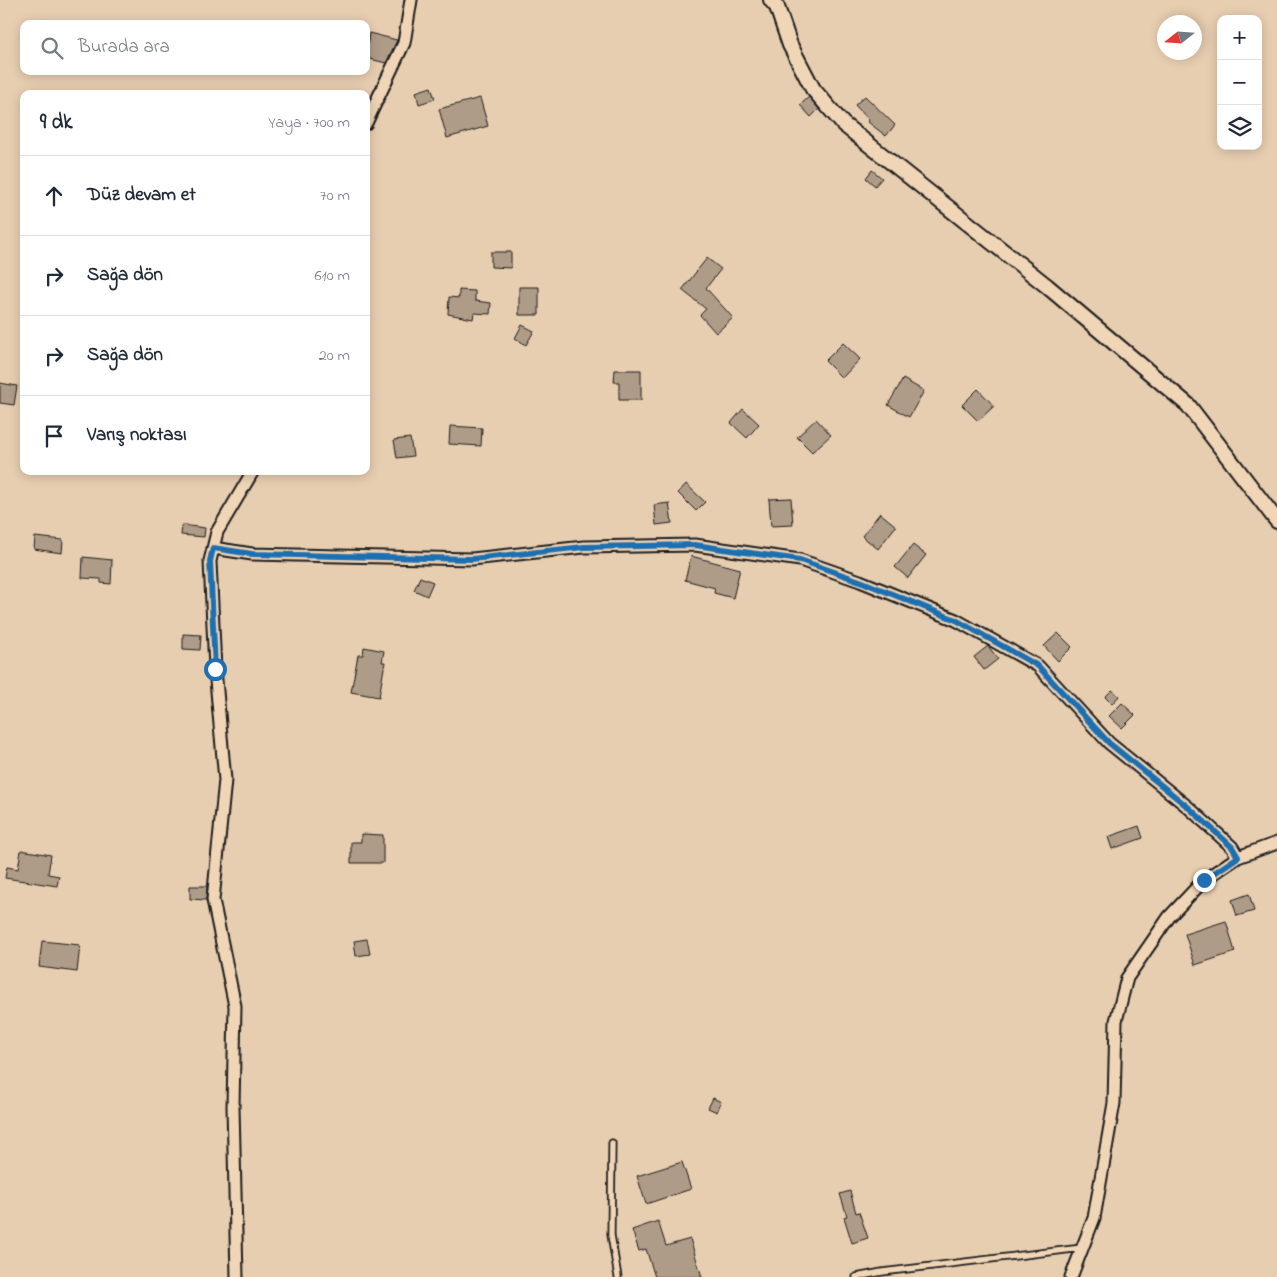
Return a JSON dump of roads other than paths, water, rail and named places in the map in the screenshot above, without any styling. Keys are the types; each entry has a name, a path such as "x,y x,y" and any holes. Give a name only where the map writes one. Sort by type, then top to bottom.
{"street":[{"path":"370,115 404,43 411,0"},
{"path":"771,0 777,7 790,45 813,89 843,124 1048,286 1188,405 1277,521"},
{"path":"237,1277 233,1107 235,1006 213,900 225,780 214,659 210,561 217,532 250,475"},
{"path":"213,548 252,554 472,559 584,547 695,545 800,560 860,581 956,620 1038,666 1109,743 1188,807 1232,847 1238,857"},
{"path":"1070,1277 1094,1218 1114,1104 1116,1021 1127,978 1169,917 1204,880 1238,857 1277,843"}],"lane":[{"path":"612,1143 612,1235 618,1277"},
{"path":"856,1277 882,1272 1082,1248"}]}
